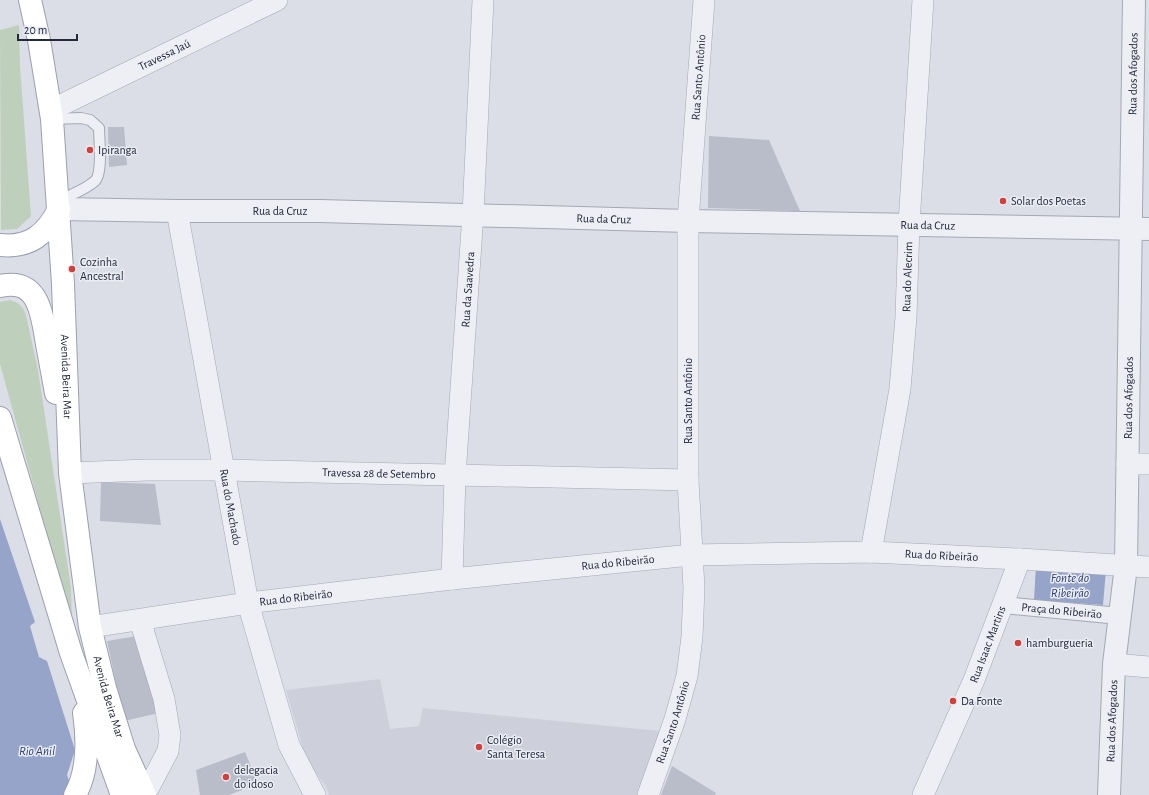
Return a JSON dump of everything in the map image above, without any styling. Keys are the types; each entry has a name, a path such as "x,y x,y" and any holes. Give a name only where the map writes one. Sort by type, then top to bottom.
{"main road":[{"name":"Avenida Beira Mar","path":"31,2 52,114 63,284 70,473 90,627 105,688 124,749 147,791"},
{"path":"0,245 18,245 35,238 48,227 59,205"},
{"path":"0,286 11,285 22,287 34,296 40,307 70,473"},
{"name":"Avenida Beira Mar","path":"0,418 71,653 115,789"},
{"path":"71,653 84,711 86,730 86,761 84,774 77,790"},
{"path":"115,789 124,749"}],"street":[{"name":"Travessa Jaú","path":"52,114 277,0"},
{"name":"Rua da Saavedra","path":"452,579 455,476 473,214 483,0"},
{"name":"Rua Santo Antônio","path":"648,795 676,719 687,676 692,637 694,588 688,480 688,221 704,0"},
{"name":"Rua do Alecrim","path":"871,552 900,389 906,317 909,224 923,0"},
{"name":"Rua dos Afogados","path":"1109,795 1114,664 1126,566 1127,464 1140,229 1134,0"},
{"name":"Rua da Cruz","path":"59,205 177,211 320,211 688,221 1140,229"},
{"name":"Rua do Machado","path":"177,211 248,603 289,745 315,795"},
{"path":"1127,464 1149,464"},
{"name":"Travessa 28 de Setembro","path":"70,473 146,470 224,470 688,480"},
{"name":"Rua do Ribeirão","path":"90,627 248,603 452,579 691,555 871,552 1149,567"},
{"name":"Rua Isaac Martins","path":"923,795 974,680 1020,559"},
{"name":"Praça do Ribeirão","path":"1003,605 1120,616"},
{"path":"140,620 164,700 170,735 168,751 147,791"},
{"path":"1114,664 1149,667"}],"lane":[{"path":"52,114 90,120 99,128 99,171 96,180 59,205"}],"shaded area":[{"name":"Colégio Santa Teresa","path":"380,679 390,729 419,726 423,708 661,731 643,795 329,795 325,785 307,762 286,690"}],"green space":[{"path":"19,25 20,66 31,216 17,229 1,230 0,30"},
{"path":"10,300 16,302 24,309 38,370 71,588 72,625 0,364 0,302"}],"water":[{"name":"Rio Anil","path":"0,519 35,622 30,626 39,657 47,661 75,750 67,775 74,795 0,795"},
{"name":"Fonte do Ribeirão","path":"1036,565 1106,570 1103,605 1034,600"}],"building":[{"path":"108,127 124,127 127,165 109,167"},
{"path":"709,136 769,140 800,211 708,208"},
{"path":"101,482 155,484 161,525 100,521"},
{"path":"137,636 159,713 124,721 107,641"},
{"name":"delegacia do idoso","path":"245,752 258,784 229,795 200,795 196,770"},
{"path":"672,766 716,793 715,795 661,795"}],"place":[{"name":"Ipiranga","path":"90,150"},
{"name":"Solar dos Poetas","path":"1003,201"},
{"name":"Cozinha Ancestral","path":"72,269"},
{"name":"hamburgueria","path":"1018,643"},
{"name":"Da Fonte","path":"953,701"},
{"name":"Colégio Santa Teresa","path":"479,747"},
{"name":"delegacia do idoso","path":"226,777"}]}
